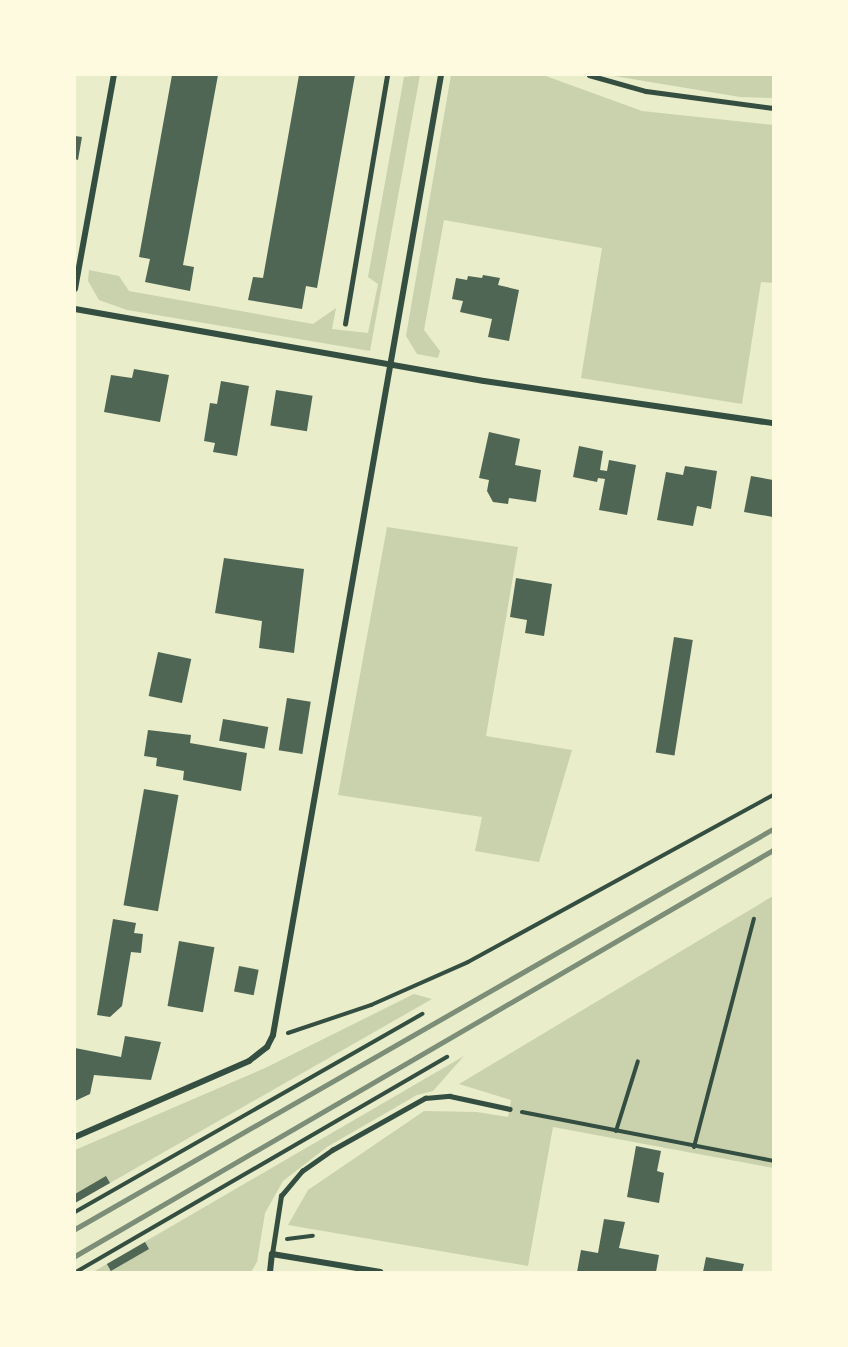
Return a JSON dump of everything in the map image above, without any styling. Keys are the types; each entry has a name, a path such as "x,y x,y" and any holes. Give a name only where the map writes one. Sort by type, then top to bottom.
{"street":[{"path":"75,289 114,75"},
{"path":"75,1137 249,1062 267,1047 273,1035 441,75"},
{"path":"75,309 389,365 773,423"},
{"path":"270,1272 272,1254 381,1272"}],"lane":[{"path":"345,324 387,75"},
{"path":"589,75 646,91 773,108"},
{"path":"272,1254 277,1207 288,1185 324,1155 413,1102 450,1096 510,1109"}],"path":[{"path":"273,1035 322,1024 468,962 773,795"},
{"path":"694,1148 754,919"},
{"path":"75,1212 422,1014"},
{"path":"76,1272 447,1057"},
{"path":"616,1131 638,1061"},
{"path":"510,1109 694,1148 773,1161"},
{"path":"274,1240 313,1236"}],"green space":[{"path":"420,75 370,351 127,310 99,300 88,281 89,270 119,276 129,291 313,324 336,308 332,329 368,333 378,284 368,277 404,77"},
{"path":"451,75 543,75 642,111 773,125 773,283 761,282 742,404 581,378 602,248 444,220 424,330 440,351 438,358 417,354 406,336"},
{"path":"608,75 773,75 773,98 740,97"},
{"path":"387,527 518,547 486,736 572,750 539,862 475,851 482,817 338,795"},
{"path":"773,896 773,1168 553,1127 528,1266 288,1225 308,1190 424,1111 477,1112 508,1117 511,1100 459,1084"},
{"path":"414,994 432,999 75,1203 75,1150 265,1068"},
{"path":"464,1056 433,1091 417,1095 327,1147 283,1181 265,1213 257,1262 251,1272 93,1272"}],"building":[{"path":"172,75 218,75 183,265 194,267 190,291 145,282 150,259 139,257"},
{"path":"299,75 355,75 317,288 306,286 302,309 248,300 253,277 263,278"},
{"path":"75,136 82,137 78,160 75,159"},
{"path":"483,275 500,278 498,285 519,290 509,341 488,337 492,319 460,312 463,301 452,299 456,278 467,280 468,276 482,278"},
{"path":"134,369 169,375 160,422 104,412 111,375 132,378"},
{"path":"221,381 249,386 237,456 213,452 215,443 204,441 210,403 217,404"},
{"path":"276,390 313,396 307,431 270,426"},
{"path":"489,432 520,439 515,465 541,470 536,502 509,498 508,504 493,502 487,491 489,480 479,478"},
{"path":"579,446 603,451 600,470 607,471 609,460 636,465 627,515 599,510 605,479 598,478 597,482 573,477"},
{"path":"685,466 717,471 711,509 697,506 693,526 657,520 666,472 683,475"},
{"path":"751,476 773,480 773,517 744,512"},
{"path":"224,558 304,569 294,653 259,648 262,621 215,613"},
{"path":"516,578 552,584 544,636 525,633 527,620 510,617"},
{"path":"674,637 693,640 674,756 656,753"},
{"path":"158,652 191,659 182,703 149,696"},
{"path":"287,698 311,702 302,754 279,750"},
{"path":"223,719 268,727 264,749 219,741"},
{"path":"148,730 191,735 190,743 247,753 241,791 183,780 184,771 156,766 157,758 144,756"},
{"path":"144,789 178,795 158,911 124,905"},
{"path":"113,919 136,923 134,933 143,934 141,953 131,952 122,1006 110,1017 97,1015"},
{"path":"179,941 214,947 203,1012 168,1006"},
{"path":"239,966 259,970 254,995 234,992"},
{"path":"125,1036 161,1042 151,1080 94,1075 90,1094 75,1101 75,1048 121,1057"},
{"path":"636,1146 661,1151 657,1171 664,1173 659,1203 627,1197"},
{"path":"106,1176 110,1183 75,1203 75,1194"},
{"path":"604,1219 625,1222 619,1248 659,1255 656,1272 577,1272 581,1250 598,1253"},
{"path":"145,1242 149,1249 111,1271 107,1264"},
{"path":"706,1257 744,1264 742,1272 703,1272"}],"railway":[{"path":"75,1229 773,829"},
{"path":"75,1256 773,850"}]}
